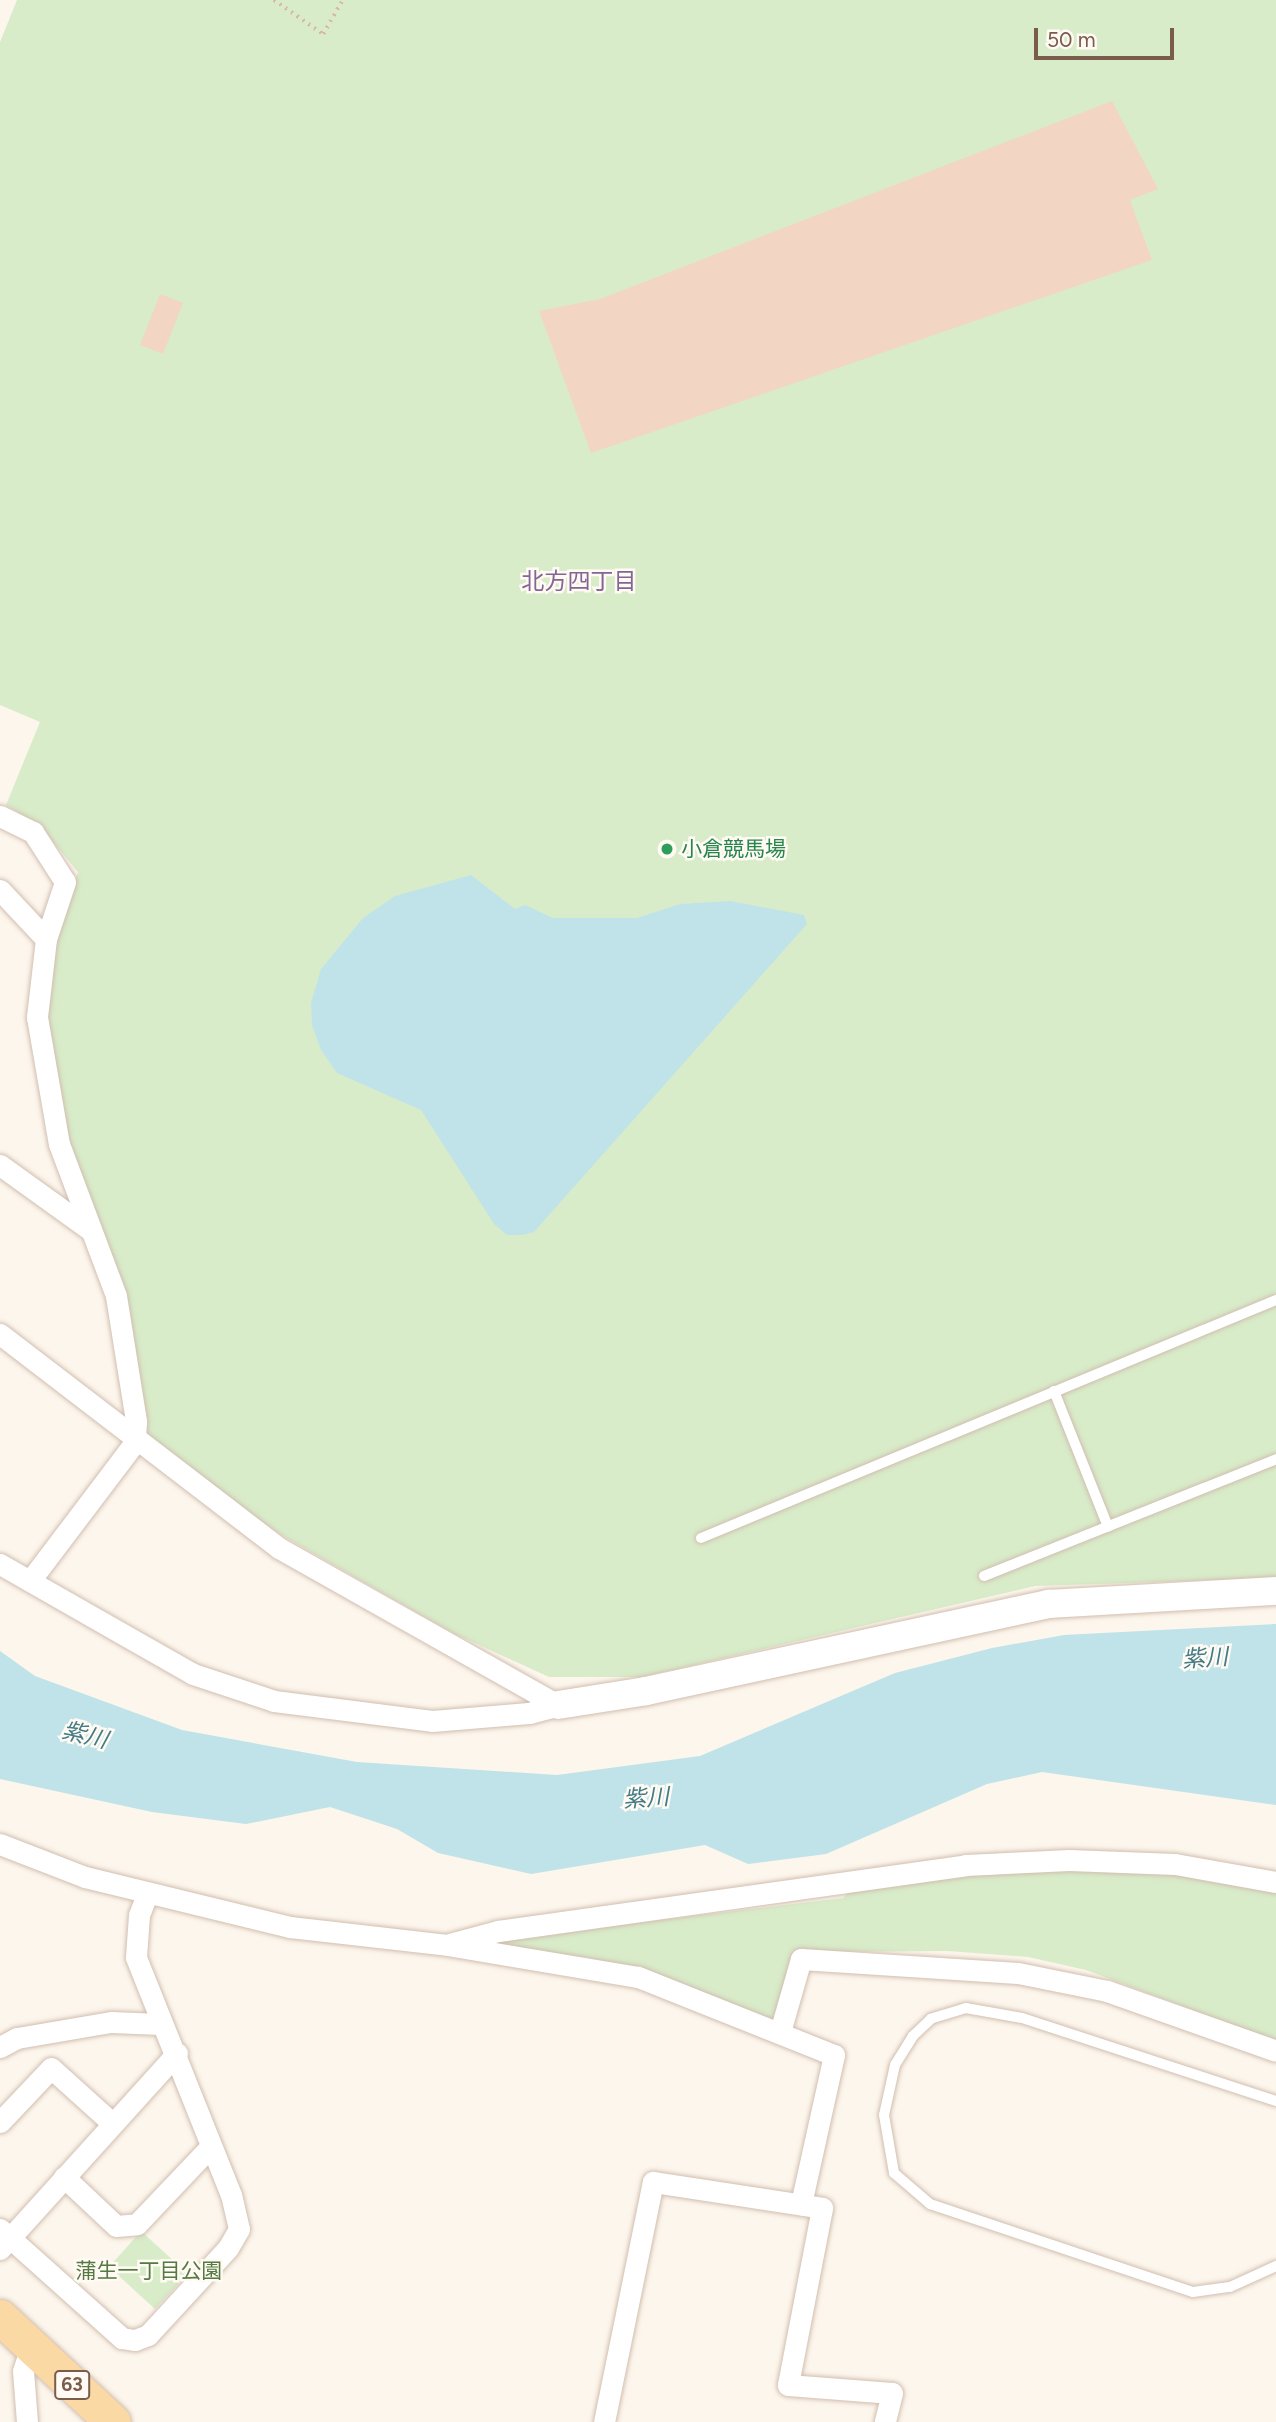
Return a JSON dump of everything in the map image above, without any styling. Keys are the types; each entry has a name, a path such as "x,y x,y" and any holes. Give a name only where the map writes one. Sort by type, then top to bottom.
{"main road":[{"name":"63","path":"0,2317 113,2422"}],"street":[{"path":"0,816 33,832 65,882 46,939 39,1031 59,1144 116,1296 135,1442 30,1581"},
{"path":"0,890 46,939"},
{"path":"0,1165 89,1229"},
{"path":"0,1334 135,1442 279,1548 558,1705"},
{"path":"0,1564 193,1674 274,1700 432,1721 529,1713 558,1705 646,1691 1049,1604 1276,1591"},
{"path":"0,1844 148,1894 290,1927 447,1945 638,1977 834,2055 802,2204"},
{"path":"447,1945 498,1931 965,1865 1069,1860 1175,1864 1276,1882"},
{"path":"148,1894 139,1915 136,1957 160,2024 177,2053 239,2229 228,2248 148,2335 122,2338 3,2239 177,2053"},
{"path":"780,2032 800,1959 1018,1973 1107,1991 1276,2051"},
{"path":"0,2047 17,2038 111,2022 160,2024"},
{"path":"0,2122 51,2068 111,2122"},
{"path":"64,2176 116,2226 137,2224 210,2147"},
{"path":"604,2422 653,2182 822,2208 788,2385 892,2393 885,2422"},
{"path":"27,2422 23,2371 31,2347"}],"lane":[{"path":"701,1538 1276,1300"},
{"path":"1054,1391 1108,1527"},
{"path":"984,1576 1276,1459"},
{"path":"1276,2101 1022,2018 966,2008 932,2019 913,2036 895,2065 884,2115 894,2173 930,2204 1193,2292 1230,2287 1276,2266"}],"path":[{"path":"274,0 323,34 343,0"}],"green space":[{"name":"小倉競馬場","path":"17,0 1276,0 1276,1578 1035,1586 642,1677 549,1677 453,1633 283,1536 156,1448 147,1436 129,1335 72,1156 45,1021 50,956 78,872 39,825 6,805 40,722 0,705 0,42"},
{"path":"1119,1870 1215,1875 1276,1888 1276,2041 1086,1970 1028,1957 948,1951 796,1952 773,2020 486,1941 843,1898 851,1890 972,1872"},
{"name":"蒲生一丁目公園","path":"141,2231 188,2274 155,2309 109,2267"}],"water":[{"path":"471,875 515,909 525,905 553,918 637,918 680,904 730,901 804,915 807,924 534,1232 522,1235 507,1235 494,1224 421,1110 337,1073 321,1050 312,1025 311,1003 321,969 363,918 395,896"},
{"name":"紫川","path":"1276,1624 1276,1805 1042,1772 987,1784 826,1854 748,1864 705,1845 531,1874 438,1853 397,1829 330,1807 246,1824 152,1812 0,1779 0,1651 35,1676 182,1730 357,1762 557,1775 700,1756 895,1673 992,1648 1064,1635"}],"building":[{"path":"1112,101 1158,189 1130,200 1152,260 591,453 539,311 600,299"},
{"path":"160,294 183,303 163,354 140,345"}],"place":[{"name":"小倉競馬場","path":"667,849"}],"district":[{"name":"北方四丁目","path":"579,581"}]}
